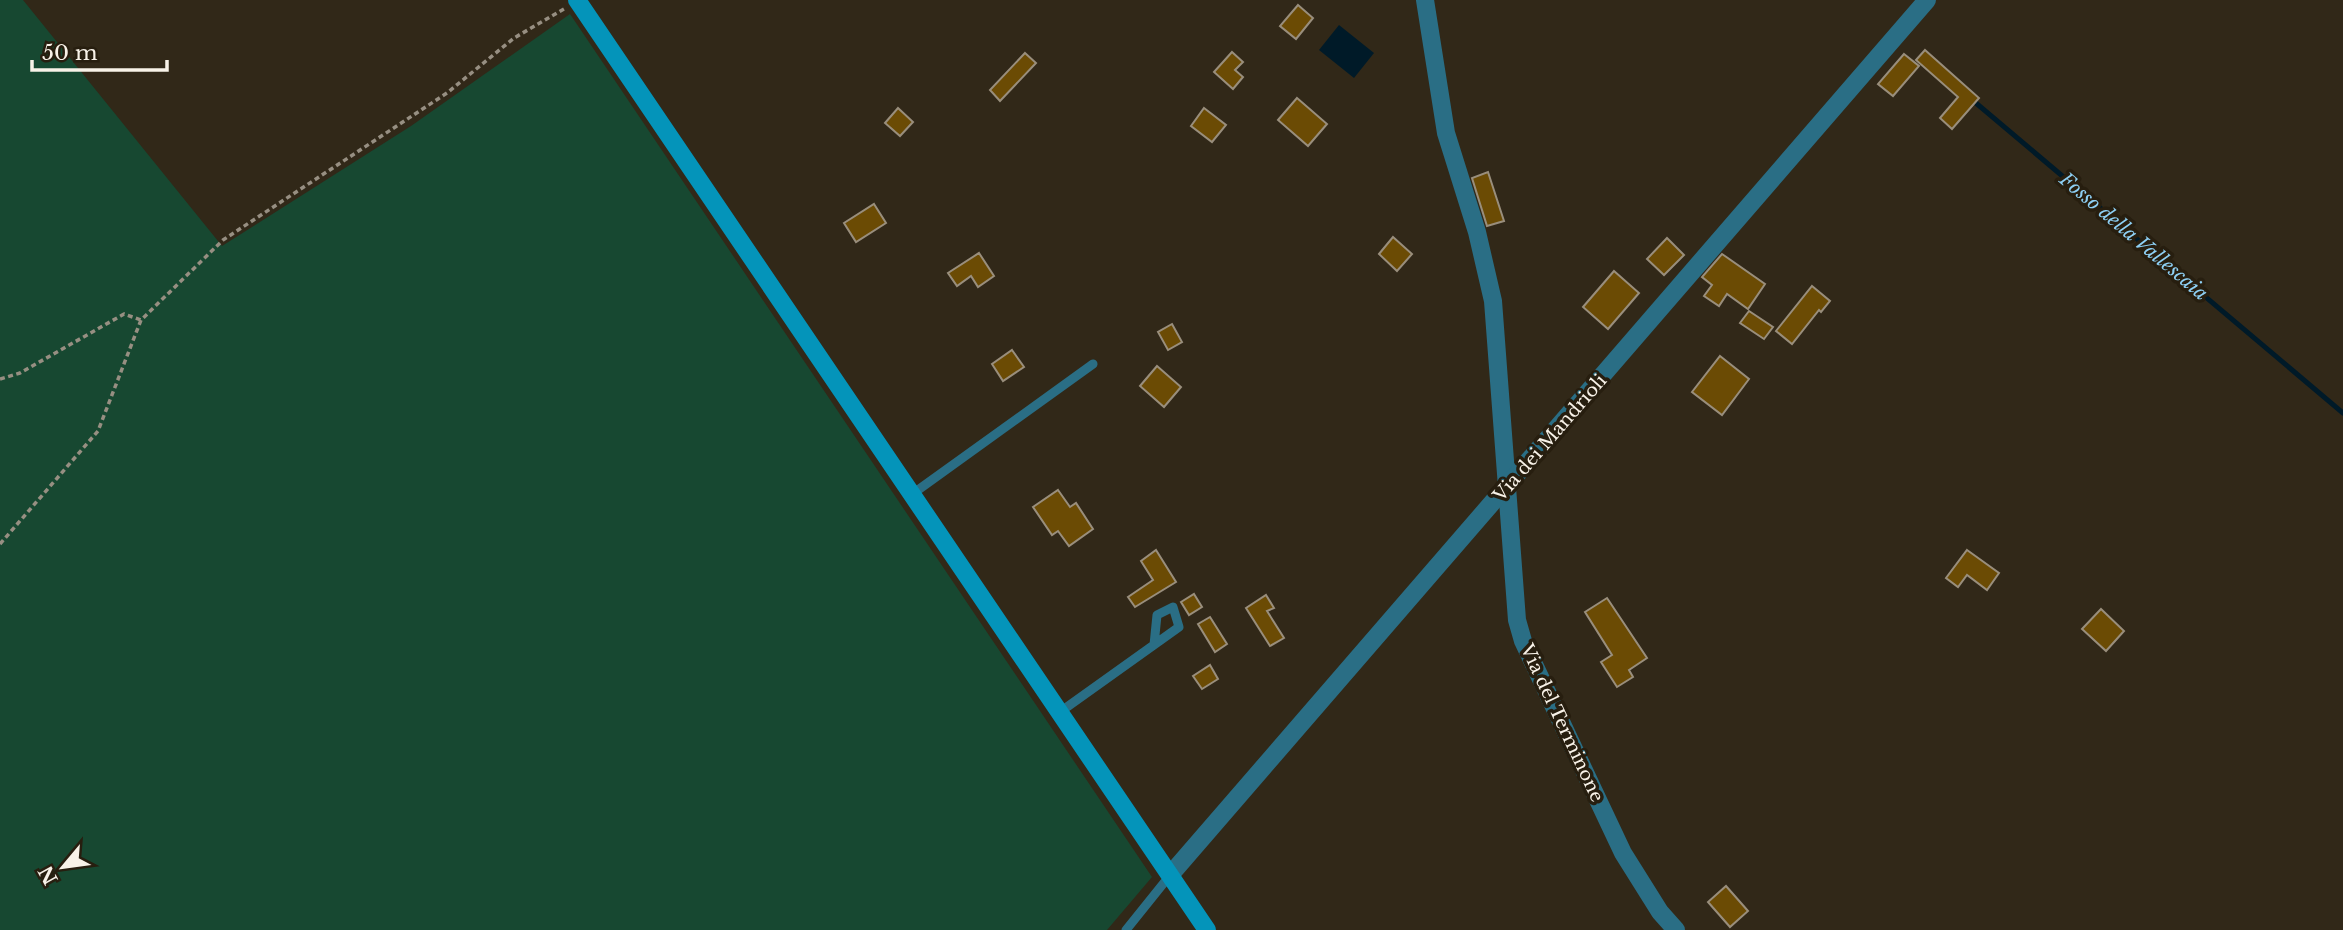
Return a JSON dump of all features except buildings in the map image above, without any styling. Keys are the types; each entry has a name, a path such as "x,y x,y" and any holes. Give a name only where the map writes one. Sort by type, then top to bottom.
{"main road":[{"path":"577,1 1207,930"}],"street":[{"name":"Via del Terminone","path":"1426,0 1446,133 1478,232 1493,301 1517,620 1523,641 1623,853 1660,912 1676,930"},
{"name":"Via dei Mandrioli","path":"1171,874 1927,0"}],"lane":[{"path":"911,495 1093,364"},
{"path":"1060,712 1154,645"},
{"path":"1126,930 1171,874"}],"path":[{"path":"0,544 98,431 141,320 223,240 447,93 514,38 577,1"},
{"path":"0,379 20,373 124,314 141,320"}],"green space":[{"path":"0,0 23,0 222,246 411,126 570,14 1152,877 1107,930 0,930"}],"water":[{"path":"1339,25 1374,53 1354,78 1319,50"}],"waterway":[{"name":"Fosso della Vallescaia","path":"1970,98 2343,413"}]}
